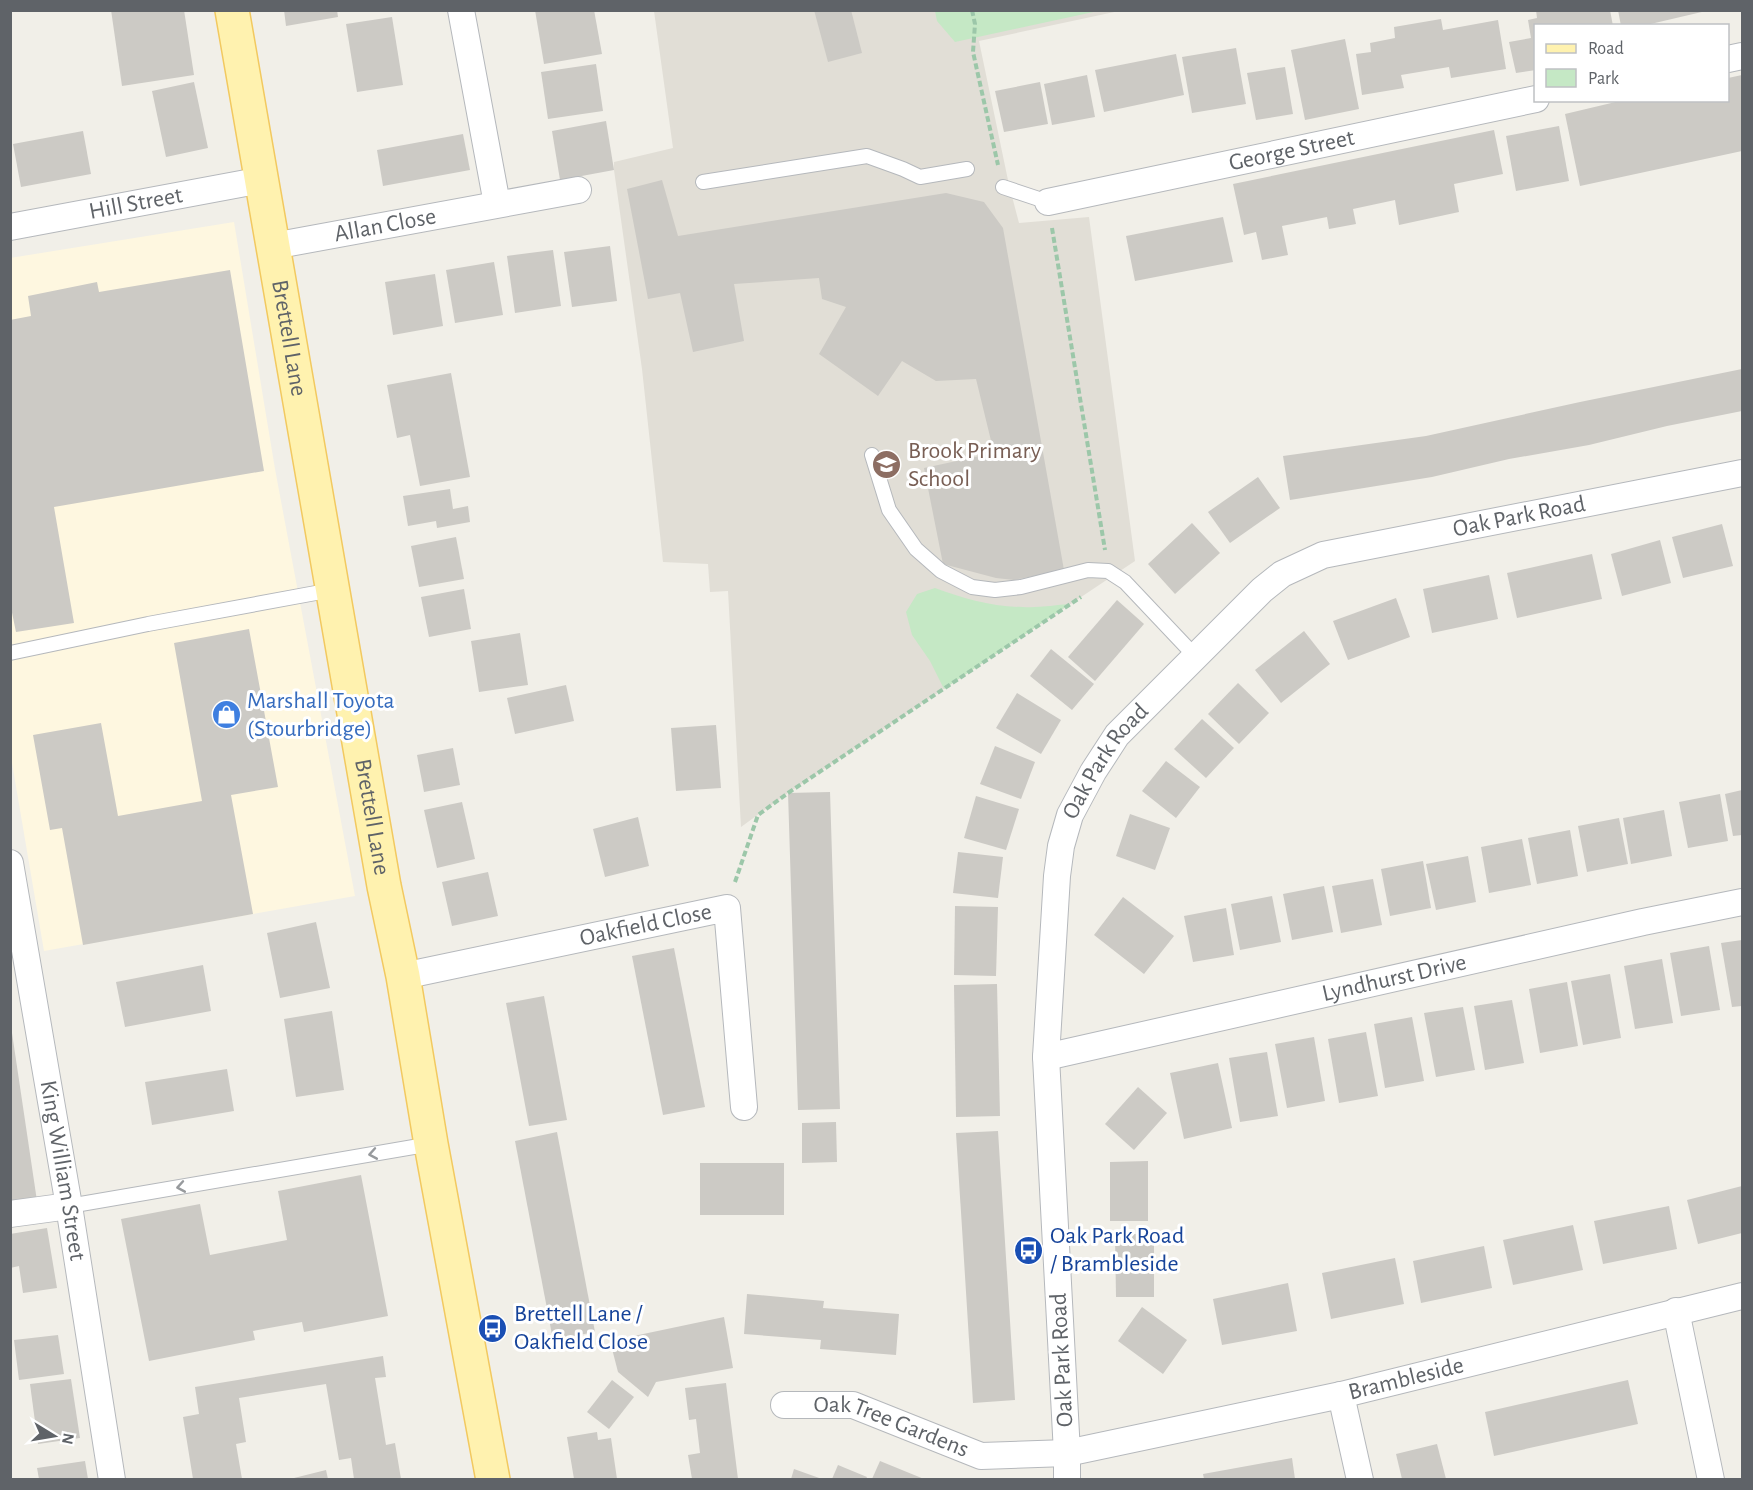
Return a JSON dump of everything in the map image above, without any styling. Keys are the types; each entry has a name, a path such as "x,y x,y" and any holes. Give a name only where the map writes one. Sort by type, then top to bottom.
{"main road":[{"name":"Brettell Lane","path":"232,10 384,886 403,976 431,1144 493,1479"}],"street":[{"path":"461,10 497,204"},
{"name":"George Street","path":"1048,202 1534,99"},
{"name":"Hill Street","path":"10,227 262,180"},
{"name":"Allan Close","path":"273,246 578,190"},
{"name":"Oak Park Road","path":"1067,1479 1068,1453 1046,1057 1057,876 1061,846 1070,815 1093,772 1117,735 1262,590 1282,573 1323,555 1743,473"},
{"name":"King William Street","path":"10,863 69,1206 112,1479"},
{"name":"Lyndhurst Drive","path":"1046,1057 1631,924 1743,902"},
{"name":"Oakfield Close","path":"403,976 727,908 744,1107"},
{"path":"10,1214 69,1206"},
{"name":"Brambleside","path":"1068,1453 1341,1395 1743,1296"},
{"path":"1676,1311 1711,1479"},
{"path":"1341,1395 1360,1479"},
{"name":"Oak Tree Gardens","path":"784,1405 853,1405 981,1456 1068,1453"}],"lane":[{"path":"703,182 867,156 920,177 967,169"},
{"path":"1003,187 1048,202"},
{"path":"872,455 889,510 916,549 941,571 972,587 995,590 1021,587 1088,570 1111,573 1125,582 1195,656"},
{"path":"10,653 148,624 333,590"},
{"path":"69,1206 431,1144"}],"path":[{"path":"972,10 975,24 973,52 1003,187"},
{"path":"727,908 758,815 1111,573 1048,202"}],"shaded area":[{"name":"Brook Primary School","path":"654,11 1119,11 979,41 1019,223 1089,217 1135,561 788,793 741,827 728,591 710,592 708,564 663,562 642,369 614,170 614,162 673,148"},
{"path":"234,222 275,469 355,896 44,951 11,757 10,258"}],"green space":[{"path":"935,10 1098,11 955,42 937,21"},
{"path":"935,588 989,604 1012,607 1070,604 944,689 930,661 912,635 906,612 917,594"}],"building":[{"path":"111,10 184,10 194,75 122,86"},
{"path":"284,10 337,10 338,17 286,26"},
{"path":"535,10 594,10 602,54 544,64"},
{"path":"814,10 851,10 862,53 828,62"},
{"path":"1536,10 1610,10 1613,24 1534,24 1534,70 1516,73 1509,42 1531,38 1528,20 1537,18"},
{"path":"1618,10 1706,10 1651,24 1621,24"},
{"path":"392,17 403,85 357,92 346,24"},
{"path":"1441,19 1443,30 1498,20 1506,69 1451,78 1449,67 1401,75 1404,88 1362,95 1356,54 1371,52 1370,43 1395,38 1394,27"},
{"path":"1345,39 1359,109 1305,120 1291,50"},
{"path":"1236,48 1246,104 1192,113 1182,57"},
{"path":"1176,54 1184,95 1104,112 1095,70"},
{"path":"596,64 603,111 548,119 541,72"},
{"path":"1285,67 1293,114 1256,120 1247,73"},
{"path":"1087,75 1095,117 1052,125 1044,84"},
{"path":"1742,75 1742,151 1580,186 1565,114 1616,102 1729,102 1729,78"},
{"path":"194,82 208,148 166,157 152,91"},
{"path":"1040,82 1048,124 1004,132 995,91"},
{"path":"606,121 614,170 560,180 552,131"},
{"path":"1559,126 1569,181 1516,191 1506,136"},
{"path":"1494,130 1503,174 1454,184 1459,212 1399,225 1395,200 1353,209 1356,224 1329,229 1327,217 1282,226 1288,255 1262,260 1256,232 1244,235 1233,184"},
{"path":"83,131 91,174 21,187 13,144"},
{"path":"463,134 470,170 383,186 377,150"},
{"path":"662,180 678,236 946,193 984,202 1003,228 1064,570 1014,580 996,578 943,564 924,468 994,453 976,379 936,381 902,361 878,396 819,354 846,307 822,299 819,278 734,284 744,341 693,352 680,293 648,299 627,189"},
{"path":"1223,217 1233,262 1135,281 1126,236"},
{"path":"610,246 617,301 572,307 564,252"},
{"path":"553,250 561,306 515,313 507,256"},
{"path":"494,262 503,315 455,323 446,270"},
{"path":"230,270 264,471 54,507 74,623 16,632 10,603 10,320 31,316 28,296 97,282 99,292"},
{"path":"435,274 443,326 393,335 385,282"},
{"path":"1742,369 1742,411 1432,477 1290,500 1283,456 1426,436"},
{"path":"451,373 470,477 420,486 410,435 397,438 387,385"},
{"path":"1258,477 1280,508 1230,543 1208,512"},
{"path":"450,489 453,509 468,506 470,522 437,528 436,521 408,526 403,496"},
{"path":"1192,523 1220,553 1175,594 1148,564"},
{"path":"1722,524 1733,566 1683,578 1672,537"},
{"path":"456,537 464,579 419,587 411,546"},
{"path":"1660,540 1671,583 1622,596 1611,554"},
{"path":"1592,554 1602,599 1517,618 1507,573"},
{"path":"1489,575 1498,619 1432,633 1423,589"},
{"path":"464,589 471,629 429,637 421,597"},
{"path":"1396,598 1410,637 1348,660 1333,621"},
{"path":"1117,600 1144,624 1095,681 1068,657"},
{"path":"249,629 278,787 231,795 253,914 83,945 62,828 50,830 33,735 101,723 118,816 202,801 174,643"},
{"path":"1304,631 1330,664 1281,703 1255,670"},
{"path":"520,633 528,685 479,692 471,641"},
{"path":"1051,649 1094,684 1072,710 1030,676"},
{"path":"1238,683 1269,713 1239,744 1208,714"},
{"path":"566,685 574,721 515,734 507,698"},
{"path":"1017,693 1061,720 1041,754 996,728"},
{"path":"1202,719 1234,748 1206,778 1174,749"},
{"path":"716,725 721,788 676,791 671,728"},
{"path":"995,746 1035,762 1021,799 980,784"},
{"path":"453,748 460,785 424,792 417,755"},
{"path":"1166,761 1200,787 1176,818 1142,791"},
{"path":"1742,790 1742,835 1733,836 1725,794"},
{"path":"830,792 840,1109 798,1110 788,793"},
{"path":"1720,794 1728,841 1688,848 1679,802"},
{"path":"976,796 1019,809 1006,850 964,838"},
{"path":"462,802 475,859 437,868 424,810"},
{"path":"1664,810 1672,856 1631,864 1623,818"},
{"path":"1130,814 1170,828 1155,870 1116,856"},
{"path":"638,817 649,866 605,877 593,829"},
{"path":"1619,818 1628,864 1587,872 1578,826"},
{"path":"1570,830 1578,876 1537,884 1528,838"},
{"path":"1522,839 1531,885 1489,893 1481,847"},
{"path":"958,852 1003,857 998,898 953,893"},
{"path":"1468,856 1476,902 1436,910 1426,864"},
{"path":"1423,861 1431,908 1390,916 1381,869"},
{"path":"488,872 498,916 452,926 442,882"},
{"path":"1373,879 1382,925 1341,933 1332,886"},
{"path":"1324,886 1333,932 1292,940 1283,894"},
{"path":"1272,896 1281,942 1240,950 1231,904"},
{"path":"1123,897 1174,936 1144,974 1094,935"},
{"path":"955,906 998,907 996,976 954,975"},
{"path":"1226,908 1234,955 1193,962 1184,916"},
{"path":"316,922 330,988 280,998 267,933"},
{"path":"1742,940 1742,1006 1732,1007 1721,943"},
{"path":"1709,946 1720,1010 1681,1016 1670,953"},
{"path":"674,948 705,1107 663,1115 632,956"},
{"path":"1662,959 1673,1023 1635,1029 1624,966"},
{"path":"203,965 211,1011 125,1027 116,982"},
{"path":"1610,974 1621,1038 1583,1045 1571,981"},
{"path":"1567,982 1578,1046 1540,1053 1529,989"},
{"path":"997,984 1000,1116 956,1117 954,985"},
{"path":"544,996 567,1120 529,1126 506,1003"},
{"path":"1512,1000 1524,1063 1485,1070 1474,1006"},
{"path":"1463,1007 1475,1070 1436,1077 1424,1013"},
{"path":"332,1011 344,1090 296,1097 284,1019"},
{"path":"1412,1017 1424,1081 1385,1088 1374,1024"},
{"path":"1366,1032 1378,1096 1339,1103 1328,1039"},
{"path":"10,1033 12,1033 37,1201 10,1205"},
{"path":"1314,1037 1325,1101 1287,1108 1275,1044"},
{"path":"1267,1052 1278,1116 1240,1122 1229,1058"},
{"path":"1218,1063 1232,1128 1184,1139 1170,1073"},
{"path":"227,1069 234,1111 152,1125 145,1082"},
{"path":"1138,1087 1167,1113 1134,1150 1105,1124"},
{"path":"836,1122 837,1162 802,1163 802,1123"},
{"path":"998,1131 1015,1400 973,1403 956,1133"},
{"path":"557,1132 595,1332 553,1340 515,1141"},
{"path":"1148,1161 1148,1221 1110,1221 1110,1162"},
{"path":"700,1163 784,1163 784,1215 700,1215"},
{"path":"361,1175 388,1316 304,1332 302,1322 253,1331 255,1340 149,1361 121,1219 200,1204 210,1255 287,1240 278,1191"},
{"path":"1742,1186 1742,1233 1698,1244 1687,1200"},
{"path":"1669,1206 1677,1249 1603,1264 1594,1221"},
{"path":"1573,1225 1583,1270 1513,1285 1503,1240"},
{"path":"47,1228 57,1288 23,1293 19,1266 10,1268 10,1234"},
{"path":"1115,1234 1154,1234 1154,1297 1116,1297"},
{"path":"1484,1246 1492,1288 1421,1303 1413,1261"},
{"path":"1395,1258 1404,1304 1331,1319 1322,1273"},
{"path":"1288,1283 1297,1331 1222,1345 1213,1299"},
{"path":"747,1294 824,1301 823,1308 899,1314 896,1355 820,1349 821,1340 744,1334"},
{"path":"1142,1307 1187,1340 1163,1374 1118,1341"},
{"path":"724,1317 733,1368 656,1382 648,1397 618,1372 610,1341"},
{"path":"58,1335 64,1374 19,1380 14,1340"},
{"path":"383,1356 386,1377 375,1378 386,1445 395,1443 401,1479 354,1479 351,1458 339,1460 326,1384 239,1398 246,1442 236,1444 242,1479 193,1479 183,1417 199,1414 195,1387"},
{"path":"71,1379 80,1438 38,1444 30,1384"},
{"path":"612,1380 634,1397 609,1429 587,1412"},
{"path":"1628,1380 1638,1424 1494,1456 1485,1412"},
{"path":"726,1383 738,1479 692,1479 688,1455 700,1453 696,1419 689,1420 685,1388"},
{"path":"597,1432 598,1440 611,1438 617,1479 574,1479 567,1437"},
{"path":"1437,1444 1446,1479 1402,1479 1396,1454"},
{"path":"1292,1458 1295,1479 1204,1479 1203,1474"},
{"path":"85,1461 88,1479 39,1479 37,1468"},
{"path":"880,1461 924,1479 872,1479"},
{"path":"838,1465 867,1477 866,1479 832,1479"},
{"path":"794,1469 822,1479 791,1479"},
{"path":"326,1470 328,1479 290,1479"}],"place":[{"name":"Brook Primary School","path":"887,465"},
{"name":"Marshall Toyota (Stourbridge)","path":"226,715"},
{"name":"Oak Park Road / Brambleside","path":"1029,1250"},
{"name":"Brettell Lane / Oakfield Close","path":"493,1328"}]}
